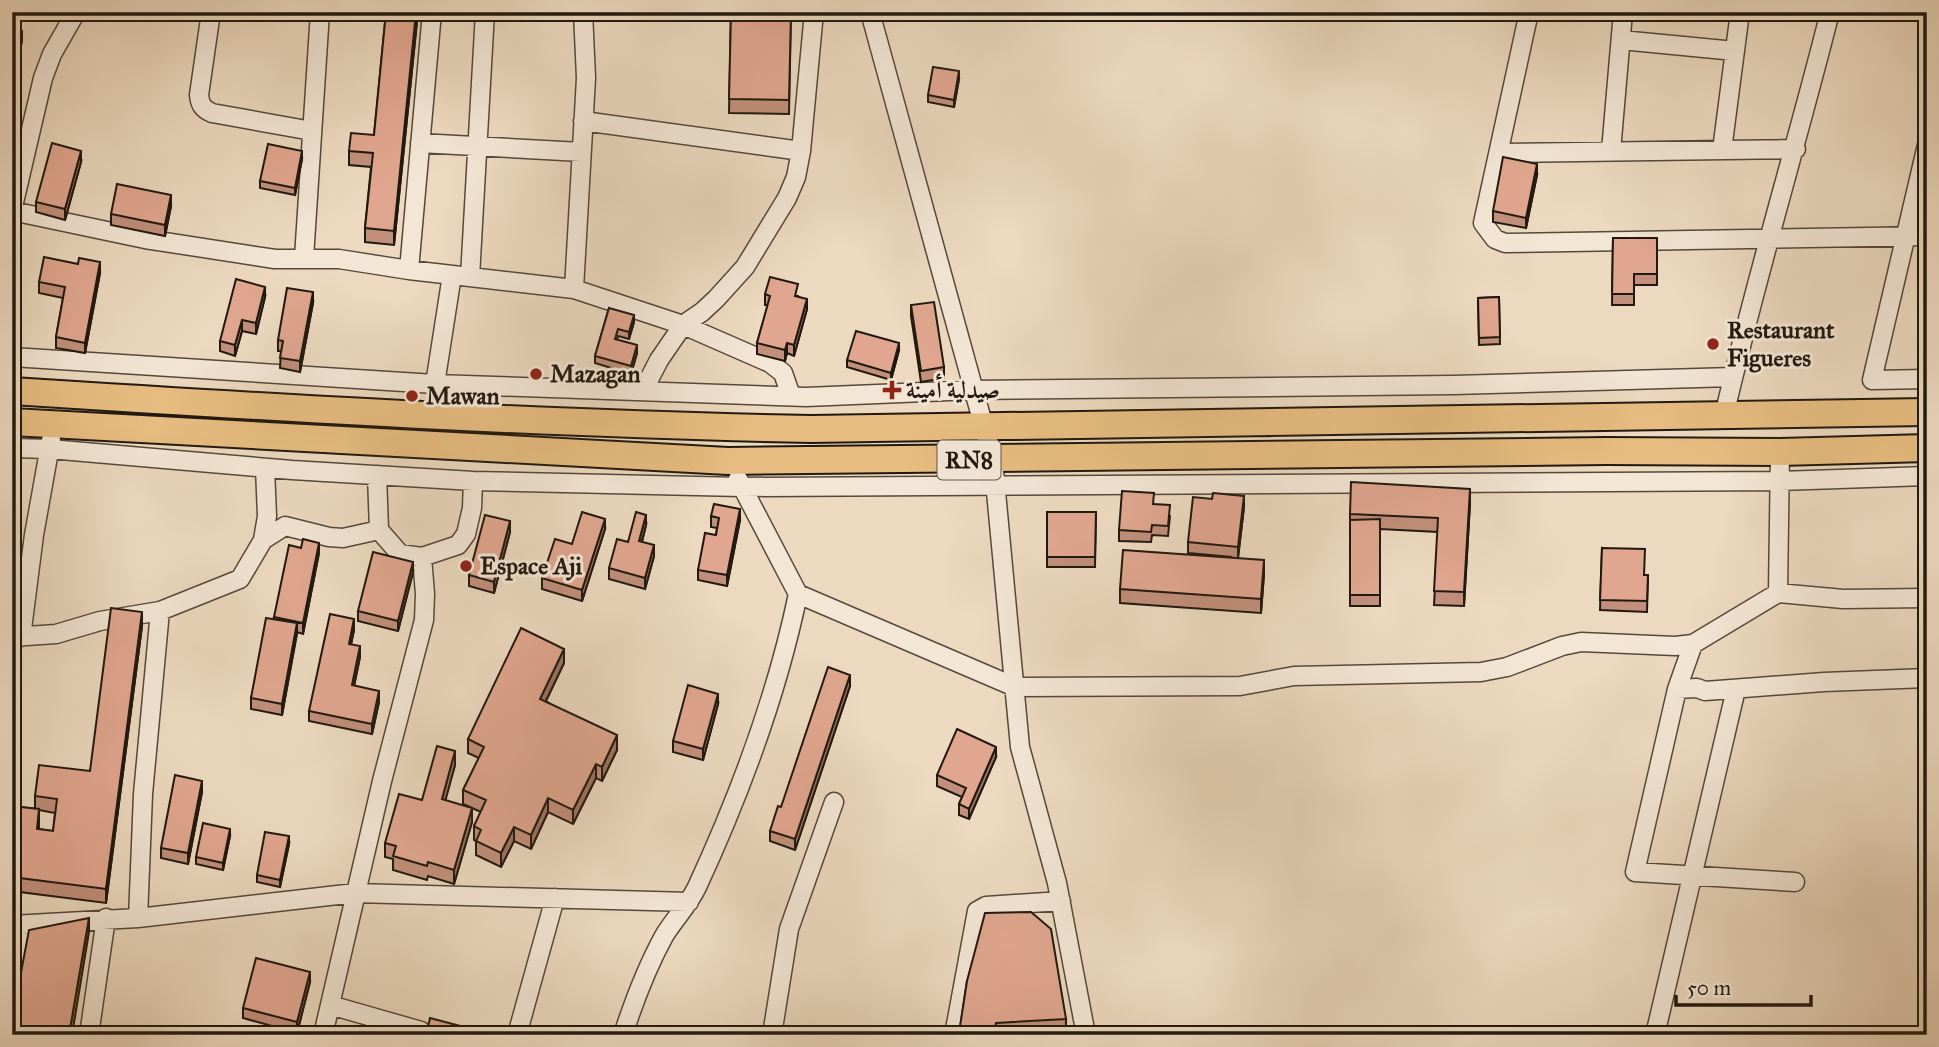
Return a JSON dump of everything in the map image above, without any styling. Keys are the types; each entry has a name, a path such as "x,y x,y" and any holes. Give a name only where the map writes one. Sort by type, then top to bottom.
{"highway":[{"name":"RN8","path":"12,391 361,414 811,429 1927,412"},
{"name":"RN8","path":"12,422 52,437 218,435 994,472 1606,451 1780,452 1927,448"}],"street":[{"path":"76,12 52,54 43,78 12,211 158,241 275,259 339,259 574,289 683,325 770,363 783,373 791,396"},
{"path":"211,12 198,95 205,110 312,131"},
{"path":"304,258 320,12"},
{"path":"409,270 432,12"},
{"path":"435,384 461,276 476,146 485,12"},
{"path":"574,289 586,78 583,12"},
{"path":"643,391 659,360 683,325 716,299 745,267 787,198 796,177 801,151 814,12"},
{"path":"870,12 994,472 1020,747 1061,901 1086,1035"},
{"path":"1529,12 1483,223 1495,239 1505,243 1927,236"},
{"path":"1611,151 1623,12"},
{"path":"1722,150 1740,12"},
{"path":"1724,416 1830,12"},
{"path":"1621,40 1735,51"},
{"path":"583,121 801,151"},
{"path":"420,143 581,152"},
{"path":"1866,414 1927,145"},
{"path":"1500,153 1796,149"},
{"path":"12,357 435,384 791,396 973,390 1454,385 1733,377"},
{"path":"1872,380 1927,379"},
{"path":"12,448 52,437 265,468 473,481 741,487 994,472 1780,481 1927,476"},
{"path":"52,437 17,637 56,634 100,621 160,611 240,579 262,540 267,516 265,468"},
{"path":"1778,593 1780,452"},
{"path":"728,461 798,594 1015,687 1240,686 1294,676 1482,672 1507,667 1562,646 1581,642 1675,646 1693,644 1778,593 1843,599 1927,598"},
{"path":"377,475 379,530 400,554 422,557 458,545 466,534 472,508 473,481"},
{"path":"262,540 285,526 343,538 379,530"},
{"path":"323,1035 355,893 424,620 422,557"},
{"path":"623,1035 651,962 666,933 689,902 746,773 789,634 798,594"},
{"path":"138,918 144,794 160,611"},
{"path":"1693,644 1677,689 1635,872 1795,882"},
{"path":"1677,689 1697,688 1705,691 1927,678"},
{"path":"1655,1035 1736,689"},
{"path":"772,1035 789,929 834,802"},
{"path":"12,980 17,925 138,918 355,893 689,902"},
{"path":"517,1035 555,898"},
{"path":"954,1035 975,913 986,906 1061,901"},
{"path":"89,1035 106,918"},
{"path":"330,1005 421,1031 423,1035"}],"building":[{"path":"386,12 416,12 394,231 365,228 373,153 349,151 351,133 374,135"},
{"path":"731,12 791,12 789,100 729,99"},
{"path":"12,28 22,31 12,66"},
{"path":"933,67 959,71 954,100 928,95"},
{"path":"52,143 81,151 65,209 36,202"},
{"path":"268,144 302,151 295,188 260,181"},
{"path":"1503,157 1537,164 1526,218 1493,211"},
{"path":"117,184 171,195 165,225 111,214"},
{"path":"1613,238 1657,238 1657,274 1634,274 1634,294 1612,294"},
{"path":"44,257 78,264 79,258 100,262 85,343 56,337 65,287 39,282"},
{"path":"770,277 798,284 795,296 807,299 794,345 787,343 785,350 757,343 770,296 765,294"},
{"path":"236,279 265,287 256,323 242,320 235,345 220,341"},
{"path":"287,288 313,292 300,361 280,358 283,341 278,340"},
{"path":"1499,297 1500,337 1479,338 1478,298"},
{"path":"934,302 944,367 921,371 911,305"},
{"path":"609,308 634,315 629,332 618,329 615,339 637,345 631,366 595,356"},
{"path":"856,331 899,343 891,373 847,360"},
{"path":"1351,482 1470,489 1464,592 1434,591 1438,518 1350,514"},
{"path":"1122,491 1154,493 1153,504 1170,505 1168,526 1152,525 1151,532 1119,530"},
{"path":"1213,493 1244,496 1238,547 1188,542 1193,497 1212,499"},
{"path":"714,504 740,509 727,575 698,570 705,533 716,535 719,518 711,516"},
{"path":"582,512 605,519 582,590 542,578 555,539 572,544"},
{"path":"636,512 646,515 639,541 654,545 645,578 609,568 617,539 628,542"},
{"path":"1047,512 1096,512 1095,557 1047,557"},
{"path":"485,515 510,521 494,582 469,575"},
{"path":"1380,519 1380,595 1350,595 1350,520"},
{"path":"303,539 319,543 303,623 274,617 289,545 301,548"},
{"path":"1602,548 1645,549 1647,601 1600,600"},
{"path":"1123,550 1264,560 1261,599 1120,589"},
{"path":"373,552 413,562 398,621 358,611"},
{"path":"111,608 142,612 106,889 12,877 12,806 39,809 37,829 53,831 57,799 35,796 39,765 90,771"},
{"path":"330,614 354,619 349,644 360,646 352,685 379,691 372,724 309,711"},
{"path":"266,618 297,623 282,704 251,698"},
{"path":"521,628 564,649 540,699 617,735 602,767 596,764 573,810 548,798 531,835 514,827 501,853 476,841 481,830 474,826 486,800 463,790 484,747 468,739"},
{"path":"828,667 850,675 795,839 770,831 778,806 781,807"},
{"path":"688,685 718,694 703,749 673,741"},
{"path":"957,729 996,747 969,809 959,804 966,788 937,775"},
{"path":"437,746 455,751 442,799 472,808 454,870 428,862 427,866 393,856 396,846 385,843 399,794 422,800"},
{"path":"175,775 202,781 188,853 161,848"},
{"path":"203,823 230,829 223,863 196,857"},
{"path":"265,832 289,836 280,880 257,875"},
{"path":"1031,912 1051,929 1066,1019 996,1023 994,1035 959,1033 967,981 985,913"},
{"path":"89,918 69,1035 12,1035 12,1020 29,930"},
{"path":"256,958 310,972 297,1022 243,1008"},
{"path":"430,1018 487,1033 487,1035 426,1035"},
{"path":"200,1031 216,1035 199,1035"}],"place":[{"name":"Restaurant Figueres","path":"1713,344"},
{"name":"Mazagan","path":"536,374"},
{"name":"صيدلية أمينة","path":"892,390"},
{"name":"Mawan","path":"412,396"},
{"name":"Espace Aji","path":"466,566"}]}
